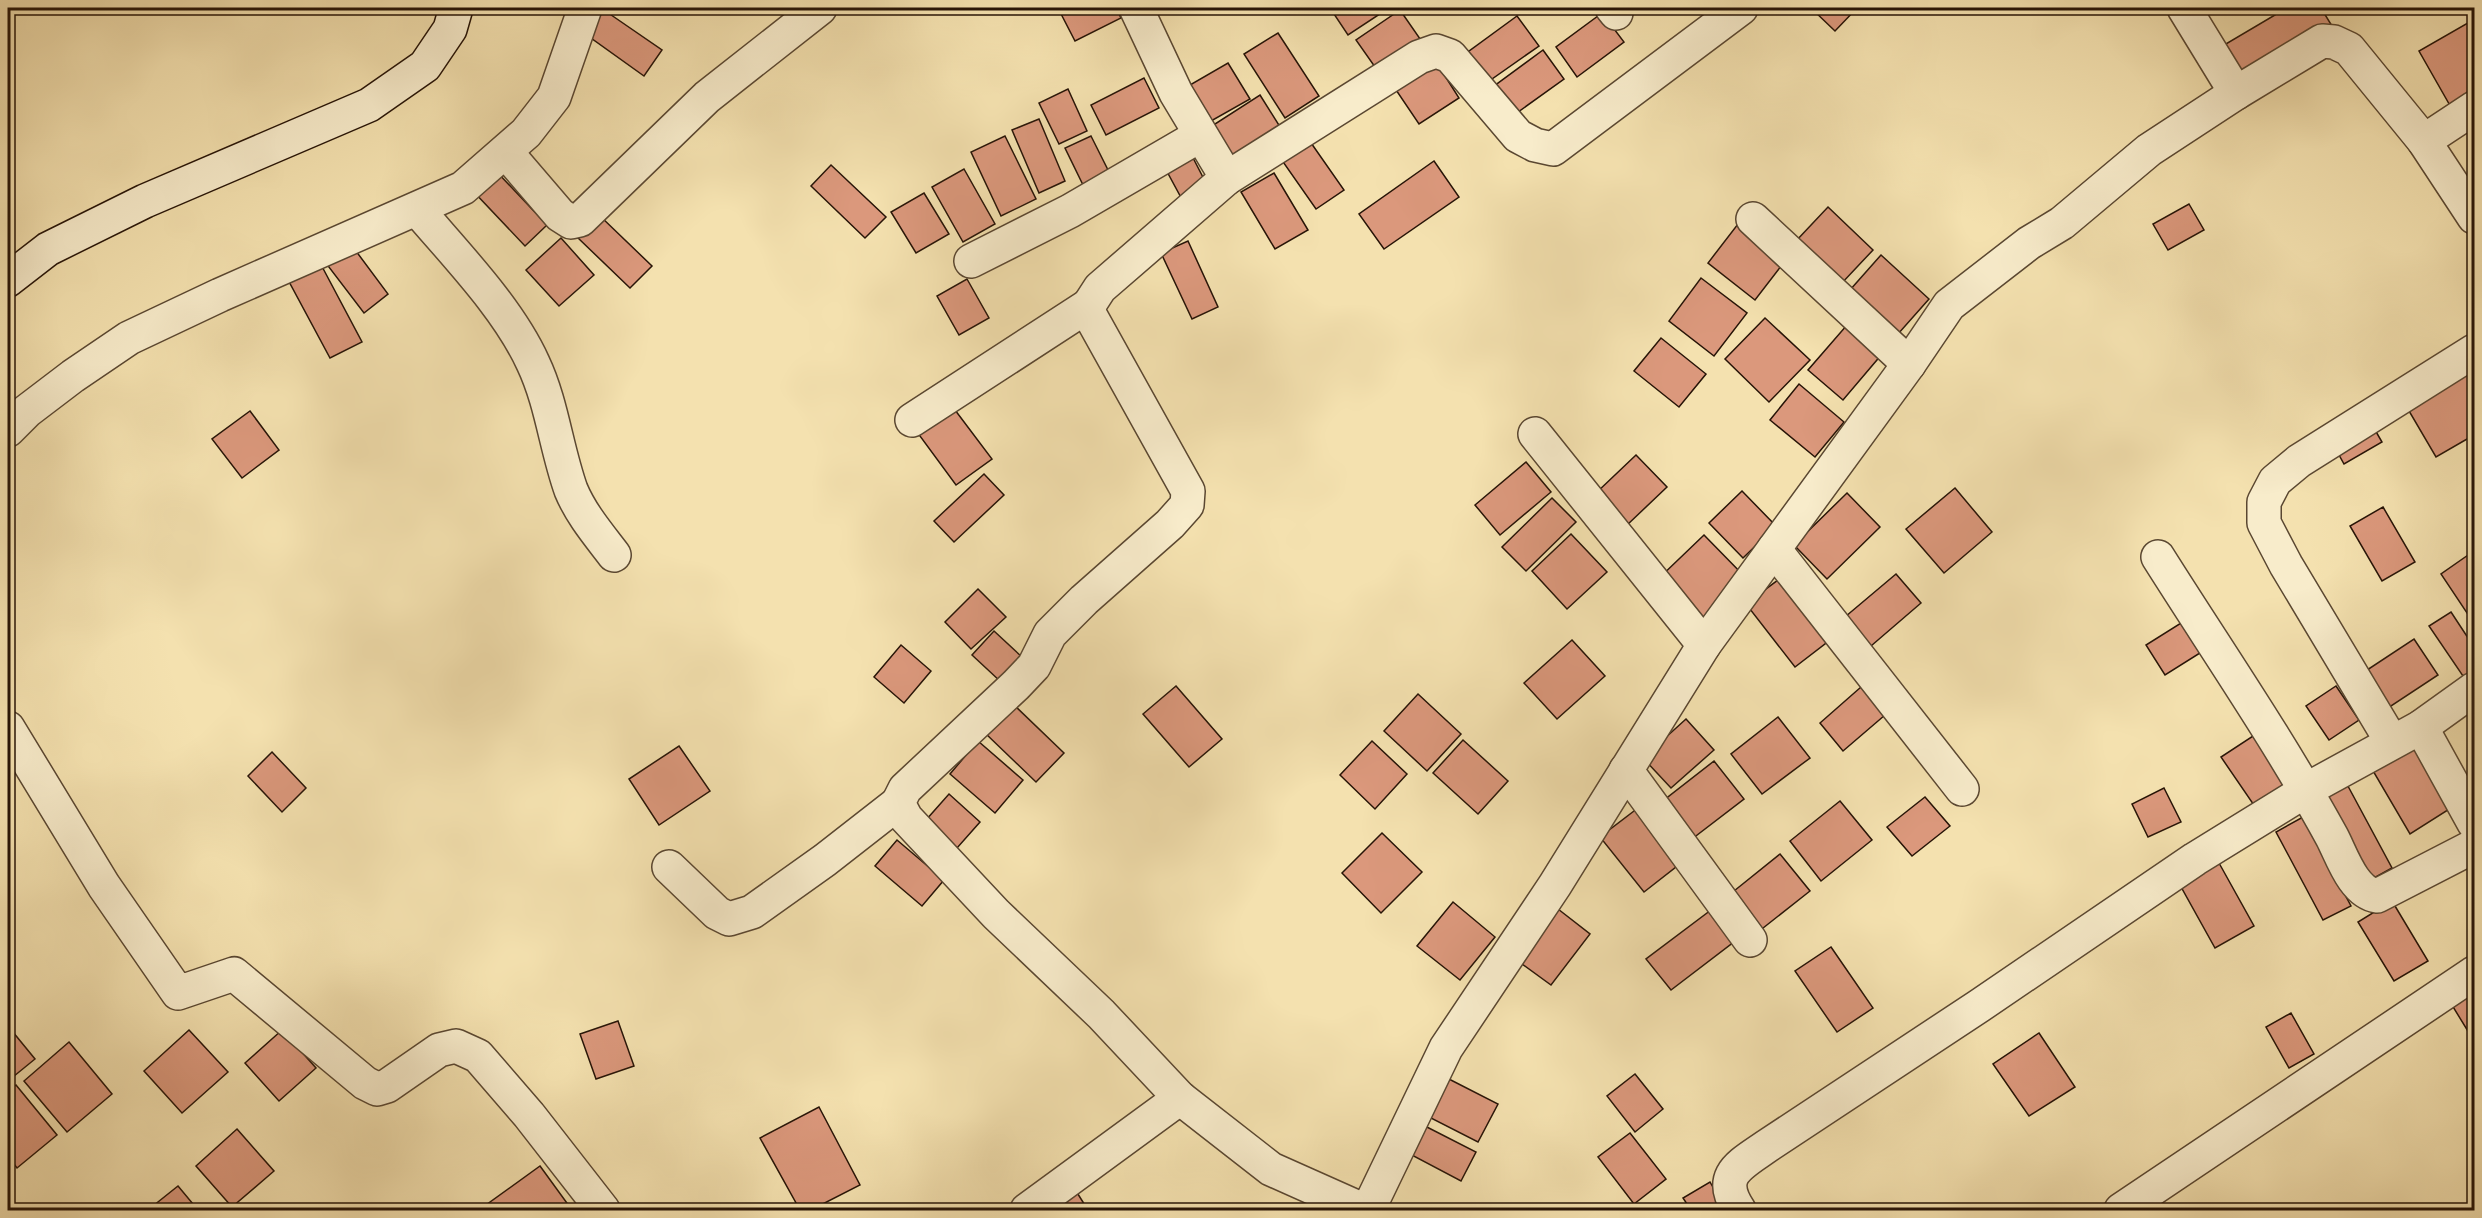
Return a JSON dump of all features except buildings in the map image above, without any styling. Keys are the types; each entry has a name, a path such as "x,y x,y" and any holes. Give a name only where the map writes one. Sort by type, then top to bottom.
{"street":[{"path":"8,280 48,249 145,201 369,105 425,66 450,29 456,8"},
{"path":"8,430 27,411 73,376 129,338 220,295 463,188 526,133 554,97 585,8"},
{"path":"506,152 560,214 571,222 579,220 707,97 820,8"},
{"path":"1136,8 1176,93 1199,135 1227,178"},
{"path":"912,420 1089,305 1101,288 1227,178 1419,57 1436,51 1450,56 1464,69 1518,136 1535,145 1553,149 1741,8"},
{"path":"2184,8 2236,93"},
{"path":"1368,1210 1446,1047 1555,885 1704,645 1909,364 1949,305 2003,262 2061,224 2149,150 2236,93 2322,41 2334,42 2349,50 2424,141 2475,216"},
{"path":"2424,141 2475,108"},
{"path":"971,261 1070,211 1199,135"},
{"path":"417,209 486,290 532,360 545,389 571,489 581,512 614,555"},
{"path":"1753,219 1909,364"},
{"path":"669,867 717,913 729,919 742,917 752,912 788,888 898,803 905,789 1034,666 1050,634 1084,600 1170,524 1187,505 1188,491 1090,315 1089,305"},
{"path":"2392,742 2280,555 2264,523 2264,502 2275,481 2299,462 2475,351"},
{"path":"1535,434 1704,645"},
{"path":"1774,549 1962,789"},
{"path":"2158,556 2306,790 2356,882 2368,894 2377,896 2475,846"},
{"path":"1739,1210 1729,1188 1730,1176 1741,1165 2195,859 2306,790 2421,727 2475,689"},
{"path":"2421,727 2475,823"},
{"path":"8,728 104,886 178,993 234,974 365,1083 377,1089 387,1086 439,1050 456,1046 478,1056 529,1115 597,1208"},
{"path":"1626,770 1750,940"},
{"path":"898,803 906,818 996,914 1101,1014 1180,1098 1271,1169 1363,1210"},
{"path":"2121,1210 2475,973"},
{"path":"1028,1210 1180,1098"}]}
